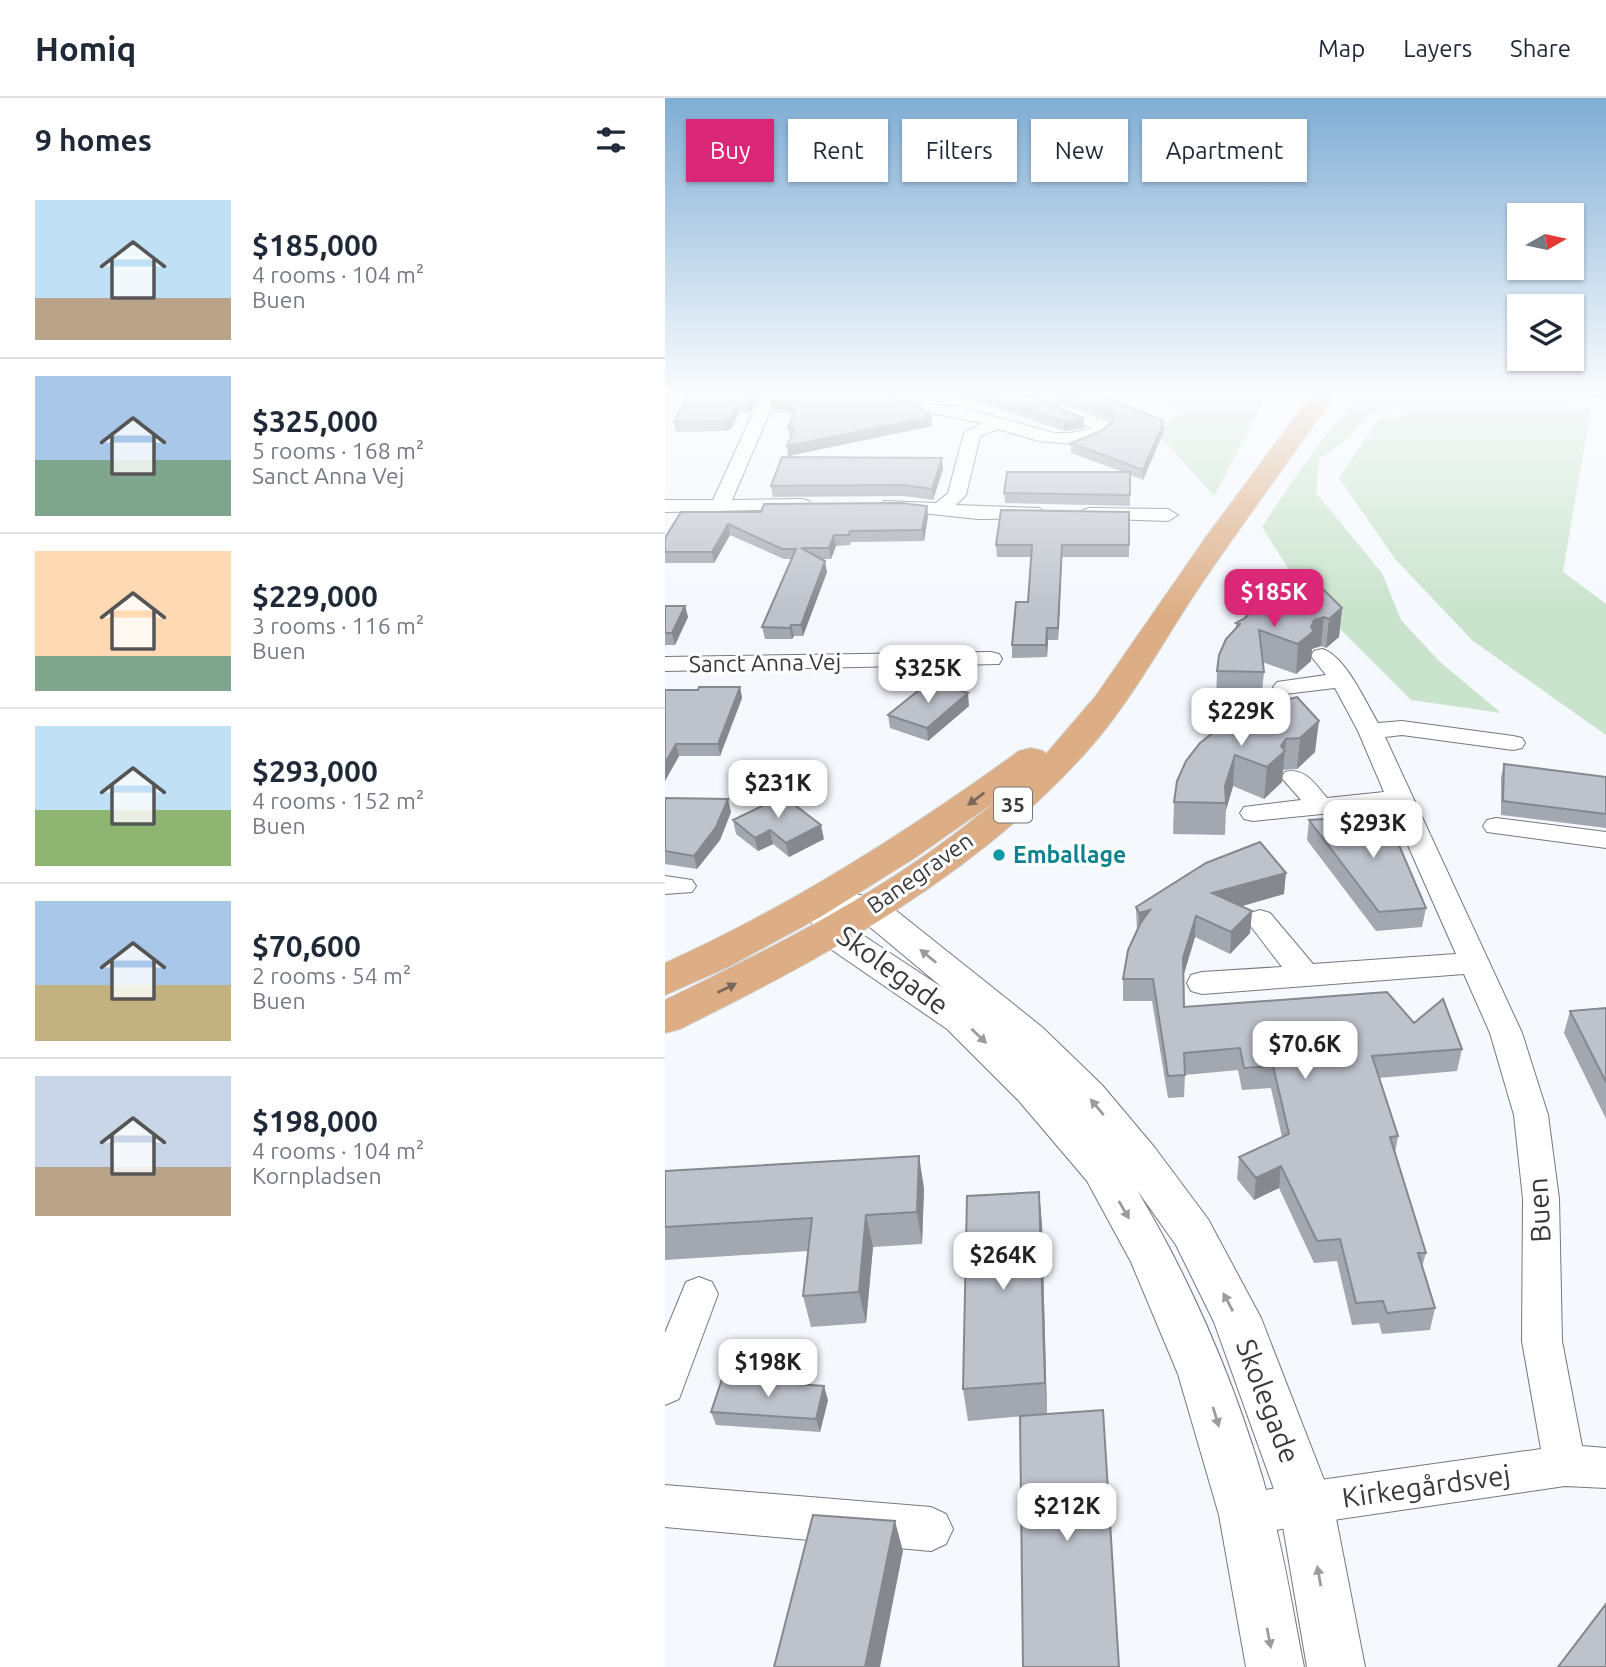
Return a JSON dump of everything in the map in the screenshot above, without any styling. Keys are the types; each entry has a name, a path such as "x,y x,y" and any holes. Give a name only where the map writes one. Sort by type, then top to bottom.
{"main road":[{"name":"Banegraven","path":"871,909 948,857 1020,799 1077,743 1118,690 1153,635 1273,466"},
{"name":"Banegraven","path":"665,1018 761,972 939,826 1030,758 1101,694 1153,635"},
{"name":"Banegraven","path":"665,980 828,915"}],"street":[{"path":"720,505 737,466"},
{"path":"941,509 957,495 963,466"},
{"path":"665,506 824,505"},
{"path":"877,505 978,513 1168,515"},
{"name":"Buen","path":"1322,656 1342,680 1370,731 1506,1033 1531,1115 1541,1199 1542,1341 1565,1466"},
{"name":"Sanct Anna Vej","path":"665,664 991,659"},
{"path":"1285,687 1342,680"},
{"path":"1370,731 1402,727 1513,743"},
{"path":"1294,777 1321,806"},
{"path":"1253,813 1400,798"},
{"path":"1496,825 1606,840"},
{"name":"Skolegade","path":"828,915 871,909 1028,1037 1087,1096 1140,1160 1192,1232 1237,1318 1306,1503 1336,1667"},
{"name":"Skolegade","path":"828,915 961,1019 1034,1090 1101,1169 1151,1255 1203,1374 1246,1516 1275,1667"},
{"path":"1260,920 1307,977"},
{"path":"1202,983 1475,963"},
{"path":"665,1386 699,1294"},
{"name":"Kirkegårdsvej","path":"1246,1516 1306,1503 1565,1466 1606,1468"},
{"path":"665,1506 931,1529"}],"green space":[{"path":"1187,466 1230,466 1214,496"},
{"path":"1303,466 1318,466 1316,493 1382,573 1401,620 1439,661 1501,713 1411,700 1303,592 1262,527"},
{"path":"1347,466 1581,466 1563,572 1606,604 1606,735 1473,641 1395,559 1339,478"}],"building":[{"path":"779,466 939,466 932,489 902,485 771,486"},
{"path":"1007,472 1130,472 1130,495 1004,493"},
{"path":"902,503 927,506 922,530 850,531 849,535 834,535 829,548 801,548 825,561 801,625 791,625 790,628 762,627 796,549 782,549 728,524 712,552 665,552 665,538 681,512 761,512 764,504"},
{"path":"1001,510 1129,512 1129,545 1062,545 1058,628 1047,628 1046,645 1012,645 1016,602 1028,602 1032,545 996,545"},
{"path":"1323,589 1342,608 1329,619 1324,617 1314,620 1311,627 1314,631 1298,644 1259,630 1264,672 1217,671 1219,655 1226,639 1240,624 1236,623 1245,618 1256,605 1257,612 1298,595"},
{"path":"665,606 685,606 672,633 665,633"},
{"path":"937,684 968,693 927,728 888,715 919,690 927,692"},
{"path":"699,687 740,687 718,744 676,744 665,763 665,690 698,690"},
{"path":"1297,697 1319,721 1300,738 1286,739 1281,746 1285,751 1267,767 1235,755 1225,786 1226,803 1174,802 1177,781 1186,761 1200,743 1219,728 1254,708"},
{"path":"1504,764 1606,777 1606,814 1503,801"},
{"path":"783,796 821,825 786,843 770,830 755,838 733,820"},
{"path":"665,798 728,799 716,827 694,856 665,851"},
{"path":"1386,815 1426,908 1379,912 1309,820"},
{"path":"1260,842 1286,873 1212,893 1252,911 1231,932 1196,916 1183,958 1184,1007 1387,992 1414,1023 1443,999 1462,1049 1372,1056 1398,1136 1390,1137 1426,1253 1418,1253 1435,1308 1387,1313 1383,1301 1356,1303 1340,1239 1317,1241 1281,1166 1256,1178 1239,1157 1289,1134 1273,1066 1244,1068 1240,1048 1184,1053 1185,1075 1168,1076 1153,979 1123,979 1128,950 1150,910 1139,913 1136,907 1206,863"},
{"path":"1606,1008 1606,1082 1570,1011"},
{"path":"919,1156 917,1212 866,1215 859,1292 803,1296 812,1218 665,1227 665,1171"},
{"path":"1039,1192 1045,1383 963,1389 967,1196"},
{"path":"722,1379 824,1386 816,1419 711,1412"},
{"path":"1103,1410 1119,1667 1023,1667 1020,1416"},
{"path":"813,1515 895,1521 865,1667 774,1667"},
{"path":"1606,1604 1606,1667 1558,1667"}],"place":[{"name":"Emballage","path":"999,855"}]}
